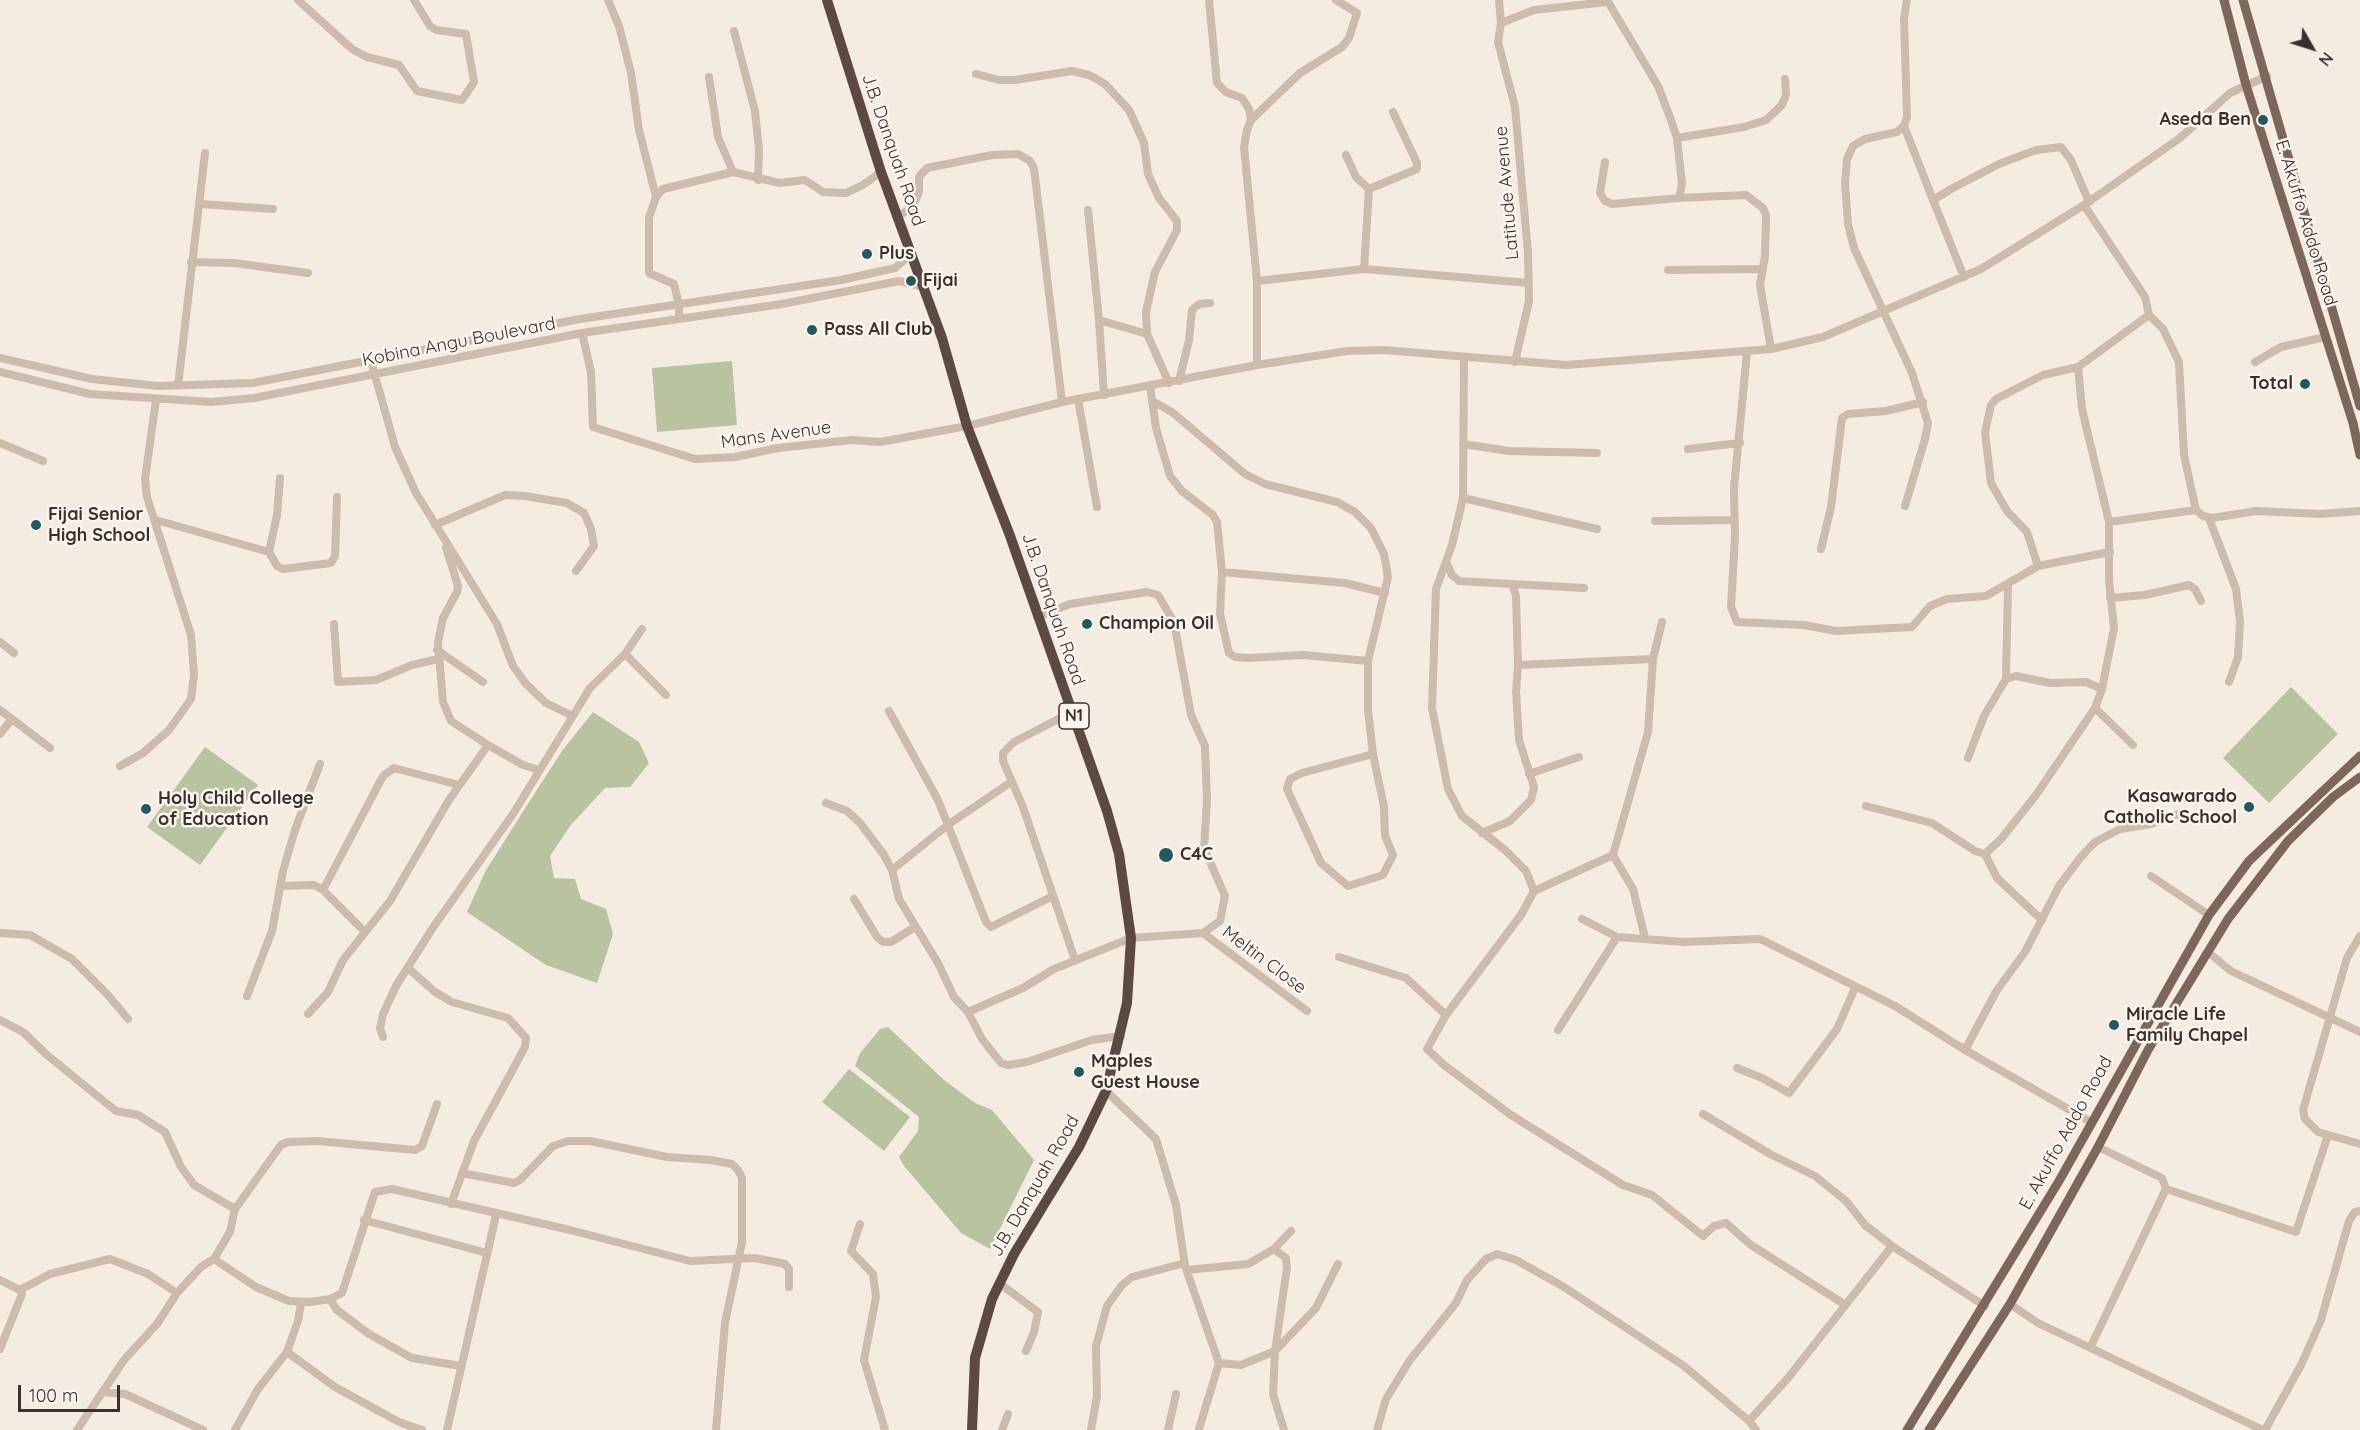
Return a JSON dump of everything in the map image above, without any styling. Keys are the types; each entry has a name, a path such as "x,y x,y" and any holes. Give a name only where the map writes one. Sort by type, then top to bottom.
{"highway":[{"name":"J.B. Danquah Road","path":"827,0 880,172 924,287 967,426 1009,533 1119,854 1131,938 1127,1003 1121,1036 1106,1091 1079,1147 999,1283 975,1358 972,1430"}],"main road":[{"name":"E. Akuffo Addo Road","path":"2224,0 2247,85 2353,423 2360,455"},
{"name":"E. Akuffo Addo Road","path":"2243,0 2267,76 2360,406"},
{"name":"E. Akuffo Addo Road","path":"1907,1430 1985,1306 2209,915 2249,861 2360,756"},
{"name":"E. Akuffo Addo Road","path":"1929,1430 2010,1304 2098,1147 2148,1050 2228,919 2288,841 2333,797 2360,777"}],"street":[{"path":"298,0 352,49 367,57 399,65 417,91 462,100 474,82 466,34 436,30 430,26 414,0"},
{"path":"608,0 619,26 631,73 639,130 656,197"},
{"path":"1209,0 1217,82 1226,92 1242,98 1249,109 1251,120 1244,147 1257,281 1257,365"},
{"path":"1251,120 1300,73 1342,47 1349,38 1357,13 1336,0"},
{"name":"Latitude Avenue","path":"1499,0 1501,23 1498,42 1515,107 1530,301 1515,362"},
{"path":"1907,0 1904,19 1908,106 1904,126 1964,277"},
{"path":"1501,23 1534,10 1607,1 1658,86 1677,138 1682,184 1679,198"},
{"path":"734,31 755,111 759,150 758,180"},
{"path":"976,74 999,80 1015,80 1072,70 1089,75 1105,84 1129,110 1144,143 1148,174 1155,190 1178,221 1177,230 1153,280 1146,312 1147,334 1169,383"},
{"name":"Mans Avenue","path":"582,333 591,372 593,427 695,459 735,457 778,448 842,441 880,442 967,426 1062,402 1257,365 1347,351 1384,350 1566,365 1771,349 1823,337 1964,277 2086,203 2180,138 2230,93 2267,76"},
{"path":"709,77 718,137 733,172"},
{"path":"1677,138 1744,127 1766,120 1782,105 1786,95 1785,79"},
{"path":"1368,189 1417,169 1417,163 1393,112"},
{"path":"1904,126 1897,132 1865,139 1853,146 1847,159 1846,204 1854,248 1885,312 1923,402 1928,423 1905,506"},
{"path":"1933,200 1999,164 2052,146 2061,147 2066,152 2086,203 2145,297 2149,315 2159,323 2179,362 2184,454 2196,510"},
{"path":"178,386 191,262 201,204 205,153"},
{"path":"898,216 912,208 919,192 919,177 927,168 992,155 1018,154 1030,162 1034,168 1062,402"},
{"path":"1346,156 1356,177 1368,189 1364,269"},
{"path":"1605,162 1600,193 1605,201 1612,204 1746,195 1756,200 1766,215 1765,256 1761,269 1762,302 1771,349"},
{"path":"679,318 679,305 674,284 649,273 649,218 656,197 669,186 733,172 758,180 780,183 805,180 823,192 846,193 863,186 880,172"},
{"path":"201,204 273,209"},
{"path":"1088,210 1100,320 1104,395"},
{"path":"898,281 895,268 912,253"},
{"path":"191,262 234,262 308,273"},
{"name":"Kobina Angu Boulevard","path":"0,358 92,379 178,386 253,383 580,320 781,291 895,268"},
{"path":"1257,281 1364,269 1529,283"},
{"path":"1668,270 1761,269"},
{"name":"Kobina Angu Boulevard","path":"0,374 90,394 211,402 254,398 582,333 783,304 898,281 924,287"},
{"path":"1179,381 1189,340 1192,310 1198,304 1210,303"},
{"path":"2038,566 2027,532 2007,511 1991,483 1985,432 1991,405 1996,399 2043,375 2078,367 2149,315"},
{"path":"1100,320 1147,334"},
{"path":"2255,362 2281,347 2325,337"},
{"path":"1748,352 1734,488 1735,536 1731,607 1737,622 1804,625 1836,631 1912,627 1930,606 1947,599 1986,596 2038,566 2110,552"},
{"path":"1464,357 1463,498 1447,564 1436,589 1432,708 1448,789 1462,816 1526,871 1534,891"},
{"path":"371,360 395,447 435,525 497,624 513,666 526,684 546,703 573,716"},
{"path":"1985,854 2001,840 2036,795 2095,708 2102,689 2114,628 2110,598 2109,522 2082,409 2078,367"},
{"path":"1150,386 1156,428 1170,476 1182,491 1213,515 1217,522 1222,572 1220,614 1224,640 1229,652 1235,657 1303,655 1368,661"},
{"path":"1078,399 1097,507"},
{"path":"120,766 143,753 169,730 191,699 194,674 191,635 147,497 145,479 156,400"},
{"path":"1152,402 1172,412 1245,474 1264,484 1337,501 1355,512 1371,528 1384,554 1388,577 1368,661 1368,711 1373,754 1384,807 1385,836 1393,855 1383,875 1348,886 1322,863 1287,789 1290,779 1302,773 1373,754"},
{"path":"1821,549 1831,507 1842,418 1848,414 1886,411 1923,402"},
{"path":"0,443 44,461"},
{"path":"1688,449 1740,443"},
{"path":"1463,444 1509,451 1597,453"},
{"path":"269,552 277,515 280,478"},
{"path":"435,525 505,495 567,503 584,513 591,529 594,546 576,571"},
{"path":"156,520 269,552 283,569 331,563 335,556 337,497"},
{"path":"1463,498 1596,529"},
{"path":"2109,522 2196,510 2209,518 2236,589 2240,622 2238,657 2229,682"},
{"path":"2209,518 2256,511 2319,514 2360,511"},
{"path":"1655,521 1734,520"},
{"path":"445,540 458,586 443,618 438,655 443,702 451,720 522,765 539,770"},
{"path":"1447,564 1452,575 1459,581 1584,588"},
{"path":"1222,572 1345,583 1385,593"},
{"path":"1482,833 1510,821 1531,800 1534,787 1519,740 1516,692 1518,665 1516,596 1512,584"},
{"path":"1968,758 1984,716 2006,679 2008,585"},
{"path":"2110,598 2145,595 2189,585 2195,589 2201,601"},
{"path":"1037,617 1070,604 1147,592 1158,595 1174,622 1191,715 1205,746 1208,801 1204,848 1226,896 1220,921 1203,933"},
{"path":"1645,938 1633,889 1613,855 1648,732 1653,659 1662,622"},
{"path":"334,624 338,682 376,680 438,655"},
{"path":"383,1037 380,1028 382,1014 432,929 513,814 590,688 625,654 642,629"},
{"path":"0,642 14,653"},
{"path":"625,654 666,695"},
{"path":"438,655 483,682"},
{"path":"1518,665 1653,659"},
{"path":"2006,679 2016,676 2050,683 2086,682 2102,689"},
{"path":"2095,708 2133,745"},
{"path":"0,710 50,748"},
{"path":"889,711 927,775 949,824 986,922 991,927 1053,896"},
{"path":"1072,712 1006,747 1003,761 1023,807 1075,960"},
{"path":"0,734 12,719"},
{"path":"308,1014 328,992 343,960 364,931 390,901 459,785 488,745"},
{"path":"1529,774 1578,757"},
{"path":"247,996 272,931 283,871 295,830 320,764"},
{"path":"323,890 383,776 394,768 459,785"},
{"path":"892,870 949,824 1011,782"},
{"path":"826,803 847,810 860,823 892,870 899,899 954,997 968,1012 993,1055 1008,1065 1051,1055 1092,1040 1121,1036"},
{"path":"1866,806 1932,823 1975,851 1985,854 1997,878 2042,920"},
{"path":"1965,1050 1997,990 2025,952 2059,886 2095,842 2120,828 2151,824 2181,813"},
{"path":"1613,855 1534,891 1521,915 1446,1015 1427,1048 1444,1065 1511,1116 1623,1185 1652,1195 1703,1236 1714,1226 1726,1223 1751,1245 1844,1304"},
{"path":"2151,876 2209,915"},
{"path":"282,886 314,885 323,890 364,931"},
{"path":"854,899 877,937 883,942 891,942 915,927"},
{"path":"1582,919 1617,937 1684,942 1760,939 1895,1006 1965,1050 2091,1122"},
{"path":"0,933 30,935 72,960 108,995 128,1020"},
{"name":"Meltin Close","path":"968,1012 1023,988 1054,969 1131,938 1203,933 1307,1011"},
{"path":"2360,936 2347,958 2303,1110 2311,1125 2318,1132 2360,1144"},
{"path":"1558,1030 1617,937"},
{"path":"2208,952 2231,971 2360,1032"},
{"path":"1340,957 1406,978 1446,1015"},
{"path":"408,968 435,992 452,1002 508,1018 526,1038 525,1047 474,1141 451,1204"},
{"path":"1737,1068 1762,1078 1789,1094 1837,1029 1855,988"},
{"path":"0,1020 23,1032 46,1055 116,1111 138,1115 165,1132 188,1179 194,1185 235,1209"},
{"path":"1106,1091 1155,1139 1176,1205 1186,1266 1219,1363 1199,1428"},
{"path":"77,1430 124,1360 157,1324 177,1293 201,1267 214,1259 230,1232 235,1209 281,1145 288,1142 318,1141 415,1150 422,1146 437,1104"},
{"path":"1703,1114 1770,1154 1815,1176 1846,1201 1865,1225 1892,1246 1985,1306"},
{"path":"2166,1189 2296,1232 2328,1135"},
{"path":"462,1173 514,1182 520,1180 553,1146 568,1141 590,1141 658,1156 732,1164 742,1178 742,1242 725,1323 716,1430"},
{"path":"2091,1346 2166,1189 2162,1178 2098,1147"},
{"path":"214,1259 256,1287 301,1303 330,1299 342,1293 375,1192 392,1189 496,1215 570,1230 690,1262 755,1258 785,1264 789,1269 789,1287"},
{"path":"2010,1304 2038,1323 2091,1346 2264,1430 2301,1365 2321,1320 2349,1221 2355,1212 2360,1211"},
{"path":"447,1430 496,1215"},
{"path":"364,1220 487,1253"},
{"path":"860,1224 852,1251 873,1274 876,1297 864,1360 885,1430"},
{"path":"1091,1430 1097,1396 1096,1346 1107,1306 1122,1285 1132,1277 1186,1266 1238,1267 1274,1249 1290,1231"},
{"path":"1749,1420 1788,1378 1844,1304 1892,1246"},
{"path":"1274,1249 1286,1258 1287,1267 1275,1352 1273,1394 1284,1430"},
{"path":"1377,1430 1386,1399 1410,1360 1456,1303 1467,1280 1486,1259 1497,1254 1516,1260 1564,1287 1684,1366 1749,1420 1756,1430"},
{"path":"20,1290 50,1274 110,1258 148,1274 177,1293"},
{"path":"1219,1363 1241,1365 1275,1352 1316,1308 1338,1264"},
{"path":"0,1280 20,1290 22,1294 0,1349"},
{"path":"999,1283 1038,1312 1034,1332 1026,1351"},
{"path":"330,1299 337,1310 369,1334 412,1358 461,1366"},
{"path":"235,1430 258,1389 286,1352 298,1321 301,1303"},
{"path":"286,1352 335,1387 399,1422 422,1430"},
{"path":"104,1392 125,1394 204,1430"},
{"path":"1168,1430 1176,1394"},
{"path":"1002,1430 1008,1414"}],"green space":[{"path":"732,361 737,425 657,432 652,368"},
{"path":"2291,687 2338,734 2269,803 2223,758"},
{"path":"593,712 639,742 649,763 630,787 605,788 570,826 550,856 554,878 575,879 581,899 606,909 613,934 597,983 546,965 467,912 485,872 522,813 562,751"},
{"path":"205,747 258,785 200,865 147,827"},
{"path":"888,1027 944,1080 975,1103 992,1110 1034,1160 990,1249 961,1233 904,1166 899,1157 918,1131 919,1117 855,1066 860,1053 880,1029"},
{"path":"849,1069 910,1117 884,1151 822,1102"}],"place":[{"name":"Aseda Ben","path":"2263,120"},
{"name":"Plus","path":"867,254"},
{"name":"Fijai","path":"911,281"},
{"name":"Pass All Club","path":"812,330"},
{"name":"Total","path":"2305,384"},
{"name":"Fijai Senior High School","path":"36,525"},
{"name":"Champion Oil","path":"1087,624"},
{"name":"Kasawarado Catholic School","path":"2249,807"},
{"name":"Holy Child College of Education","path":"146,809"},
{"name":"C4C","path":"1166,855"},
{"name":"Miracle Life Family Chapel","path":"2114,1025"},
{"name":"Maples Guest House","path":"1079,1072"}]}
